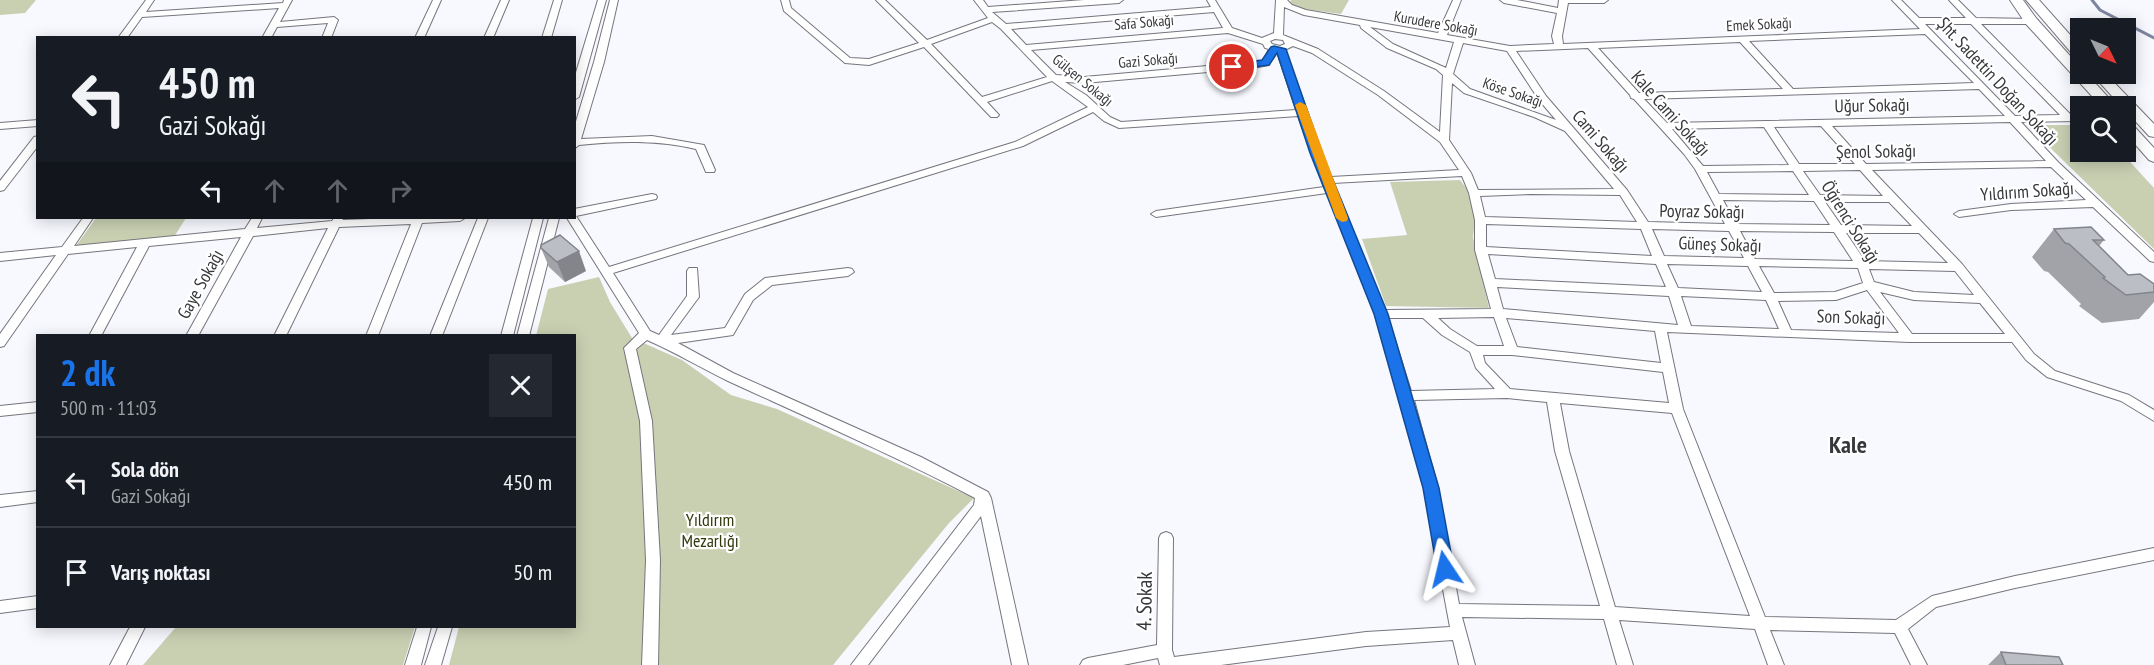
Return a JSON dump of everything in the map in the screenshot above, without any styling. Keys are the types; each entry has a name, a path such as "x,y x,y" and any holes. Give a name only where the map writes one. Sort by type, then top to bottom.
{"highway":[{"path":"2016,0 2031,21 2100,96"},
{"path":"2032,0 2070,43"},
{"path":"2107,84 2154,134"},
{"path":"2136,137 2154,157"}],"street":[{"path":"123,36 150,0"},
{"path":"420,36 437,0"},
{"path":"490,36 505,0"},
{"path":"547,36 558,0"},
{"path":"595,77 577,78 602,0"},
{"path":"576,141 614,0"},
{"path":"785,0 787,9 848,61 869,62 993,19"},
{"path":"880,0 925,42 994,115"},
{"name":"Gülşen Sokağı","path":"978,0 993,19 1004,27 1053,78 1083,97 1107,119 1119,125 1303,113"},
{"path":"987,10 1119,0"},
{"path":"1211,0 1228,30"},
{"path":"1281,0 1278,36 1329,185 1381,314 1406,396 1431,488 1453,610 1467,665"},
{"name":"Kurudere Sokağı","path":"1281,0 1289,7 1304,12 1510,49 1591,46"},
{"path":"1441,38 1457,0"},
{"path":"1503,0 1560,11"},
{"path":"1559,48 1557,36 1563,0 1604,0"},
{"name":"Şht. Sadettin Doğan Sokağı","path":"1896,0 1982,86 2054,164 2154,258"},
{"path":"1953,0 2068,118"},
{"path":"139,15 287,2"},
{"path":"267,36 287,2"},
{"path":"1004,27 1216,9"},
{"path":"273,25 334,20 328,36"},
{"path":"1918,21 2031,21"},
{"name":"Köse Sokağı","path":"1359,22 1390,46 1439,67 1467,91 1537,115 1569,130"},
{"name":"Safa Sokağı","path":"1024,48 1228,30 1282,47"},
{"name":"Emek Sokağı","path":"1591,46 1929,31"},
{"path":"1265,42 1270,37 1278,36"},
{"path":"1743,40 1789,90"},
{"path":"1444,140 1448,75 1459,41"},
{"name":"Kale Cami Sokağı","path":"1591,46 1700,169 1770,296 1787,333"},
{"path":"1282,47 1315,51 1380,93 1444,140 1466,173 1474,193 1480,220 1481,250 1498,313 1512,351"},
{"name":"Gazi Sokağı","path":"1053,78 1084,80 1253,65 1266,63 1282,47"},
{"name":"Cami Sokağı","path":"1510,49 1542,98 1623,192 1645,226 1673,290 1686,330"},
{"path":"980,100 1053,78"},
{"path":"1635,96 1982,86"},
{"path":"605,272 1019,144 1093,108"},
{"name":"Uğur Sokağı","path":"1664,126 2068,118"},
{"path":"0,126 36,123"},
{"name":"Öğrenci Sokağı","path":"1766,123 1862,265 1869,285 1909,338"},
{"path":"1824,123 1892,199 1958,267 2030,357 2051,374 2125,399 2154,416"},
{"path":"576,144 636,136 679,142 699,147 710,170"},
{"path":"0,188 36,142"},
{"name":"Şenol Sokağı","path":"1700,169 2054,164"},
{"path":"1156,214 1329,185 1466,173"},
{"path":"1474,193 1623,192"},
{"path":"576,213 652,197"},
{"path":"1715,197 1892,199"},
{"name":"Yıldırım Sokağı","path":"1959,214 2011,207 2097,203"},
{"path":"0,343 87,219"},
{"name":"Gaye Sokağı","path":"193,334 256,219"},
{"path":"0,257 337,221 392,219"},
{"path":"373,334 419,219"},
{"path":"437,334 483,219"},
{"path":"508,334 538,219"},
{"path":"524,334 554,219"},
{"path":"574,219 646,334 729,376 916,460 983,496 1020,665"},
{"name":"Poyraz Sokağı","path":"1480,220 1733,228 1923,230"},
{"path":"281,334 337,221"},
{"path":"96,334 146,243"},
{"name":"Güneş Sokağı","path":"1481,250 1658,260 1958,267"},
{"path":"661,341 693,297 693,271"},
{"path":"661,341 729,332 749,297 769,281 848,272"},
{"path":"1490,283 1770,296 1836,296 1869,285 1914,297 1983,299"},
{"path":"1425,313 1446,332 1475,350 1512,351 1668,368"},
{"name":"Son Sokağı","path":"1381,314 1498,313 1686,330 1909,338 2015,338"},
{"path":"1660,328 1677,409 1776,665"},
{"path":"646,334 630,348 646,421 653,560 650,665"},
{"path":"1475,350 1480,365 1507,393"},
{"path":"1406,396 1507,393 1677,409"},
{"path":"1553,398 1562,452 1625,665"},
{"path":"0,411 36,407"},
{"path":"0,501 36,496"},
{"path":"859,665 980,507 983,496"},
{"name":"4. Sokak","path":"1166,538 1167,660"},
{"path":"1453,610 1611,613 1760,623 1899,627 1932,602 2015,582 2154,554"},
{"path":"0,607 36,602"},
{"path":"1899,627 1919,665"},
{"path":"118,665 137,628"},
{"path":"413,665 424,628"},
{"path":"433,665 445,628"},
{"path":"1088,665 1167,660 1366,639 1459,633"}],"green space":[{"path":"0,0 36,0 25,13 0,15"},
{"path":"1291,0 1349,0 1341,14 1289,7"},
{"path":"2027,125 2070,125 2070,162 2130,162 2154,188 2154,249"},
{"path":"1460,180 1466,188 1476,215 1473,237 1489,308 1386,306 1362,239 1407,235 1390,182"},
{"path":"95,219 185,219 172,240 73,250"},
{"name":"Yıldırım Mezarlığı","path":"599,277 610,302 632,338 682,360 731,395 777,409 974,498 949,523 833,665 449,665 459,628 576,628 576,334 537,334 548,289"},
{"path":"175,628 415,628 403,665 143,665"}],"building":[{"path":"2091,227 2104,240 2093,240 2128,275 2140,274 2154,284 2154,292 2126,295 2103,278 2105,277 2069,244 2065,243 2054,229"},
{"path":"560,235 579,251 557,262 541,248 541,245"},
{"path":"2001,652 2059,657 2063,665 2006,665"}],"waterway":[{"path":"2092,0 2100,10 2154,38"}],"slow traffic":[{"path":"1300,105 1342,218"}],"district":[{"name":"Kale","path":"1848,444"}],"route":[{"path":"1232,67 1266,63 1274,49 1280,49 1316,153 1381,314 1431,488 1445,569"}]}
